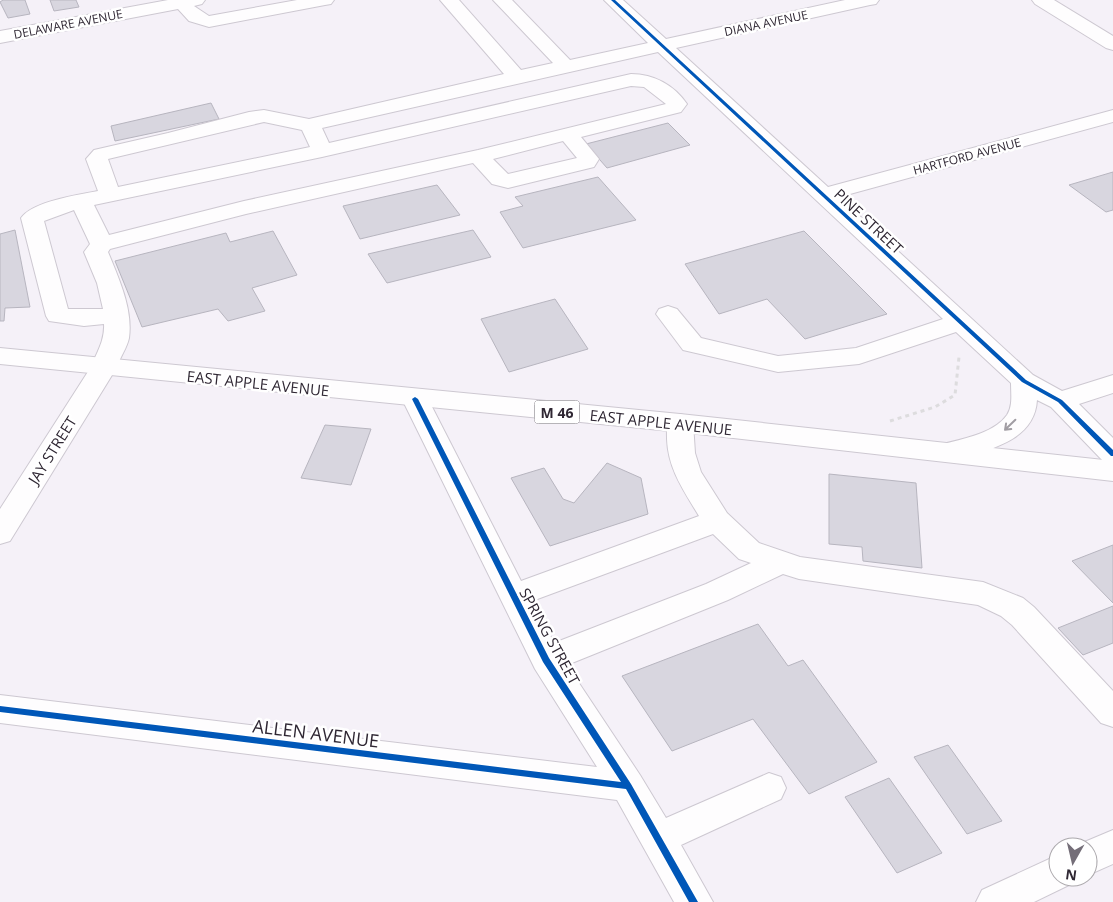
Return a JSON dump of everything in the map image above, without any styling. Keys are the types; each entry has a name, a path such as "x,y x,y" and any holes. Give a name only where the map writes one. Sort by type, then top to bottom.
{"street":[{"path":"187,1 189,13 198,20 209,22 325,0"},
{"path":"449,0 517,77"},
{"path":"502,0 566,66"},
{"name":"PINE STREET","path":"613,0 1024,381 1060,401 1113,454"},
{"name":"DIANA AVENUE","path":"310,125 566,66 870,0"},
{"path":"1041,0 1113,44"},
{"name":"DELAWARE AVENUE","path":"0,37 187,1"},
{"path":"82,203 102,244 244,208 478,156 668,110 674,108 677,104 656,85 642,79 630,80 322,152 110,195 47,211 32,218 58,316 84,318 117,315"},
{"path":"110,195 97,159 101,154 180,137 249,118 264,116 310,125 322,152"},
{"name":"HARTFORD AVENUE","path":"822,195 1112,118"},
{"path":"478,156 495,176 508,181 586,162 588,160 586,156 577,148 568,134"},
{"name":"JAY STREET","path":"0,533 104,367 116,339 117,315 107,278 96,252 102,244"},
{"path":"668,314 692,344 778,364 858,356 960,322"},
{"name":"EAST APPLE AVENUE","path":"0,356 415,399 680,423 1113,471"},
{"path":"945,453 995,437 1012,426 1023,409 1024,381"},
{"path":"1060,401 1113,384"},
{"name":"SPRING STREET","path":"415,399 546,660 628,786 694,902"},
{"path":"680,423 681,453 688,473 718,521 749,551 779,563 799,568 983,594 1023,616 1113,713"},
{"path":"513,596 718,521"},
{"path":"546,660 717,592 779,563"},
{"name":"ALLEN AVENUE","path":"0,709 628,786"},
{"path":"658,839 769,788"},
{"path":"1098,853 1113,846"},
{"path":"995,902 1048,877"}],"path":[{"path":"887,421 934,407 955,395 959,356"}],"building":[{"path":"3,0 25,0 30,14 8,18 0,2"},
{"path":"50,0 76,0 79,7 54,11"},
{"path":"211,103 219,119 115,141 111,126"},
{"path":"668,123 690,145 607,168 586,144"},
{"path":"1113,172 1113,210 1106,212 1069,185"},
{"path":"598,177 636,220 523,248 500,212 523,206 515,197"},
{"path":"437,185 460,215 360,239 343,206"},
{"path":"15,230 30,307 5,308 4,321 0,321 0,234"},
{"path":"473,230 491,257 387,283 368,254"},
{"path":"273,231 297,275 252,288 265,311 228,321 218,309 142,327 115,261 226,233 230,242"},
{"path":"804,231 887,314 805,339 767,299 719,314 685,264"},
{"path":"555,299 588,349 509,372 481,319"},
{"path":"325,425 371,429 351,485 301,478"},
{"path":"607,463 641,478 648,514 550,546 511,478 544,468 563,499 574,503"},
{"path":"829,474 916,483 922,568 863,561 862,547 829,544"},
{"path":"1113,545 1113,603 1072,561"},
{"path":"1113,606 1113,643 1083,655 1058,628"},
{"path":"758,624 788,666 803,660 877,762 809,794 753,719 672,751 622,676"},
{"path":"948,745 1002,821 967,834 914,757"},
{"path":"889,778 942,853 897,873 845,797"}],"cycle path":[{"path":"613,0 1024,381 1060,401 1113,454"},
{"path":"415,399 546,660 628,786 694,902"},
{"path":"0,709 628,786"}]}
